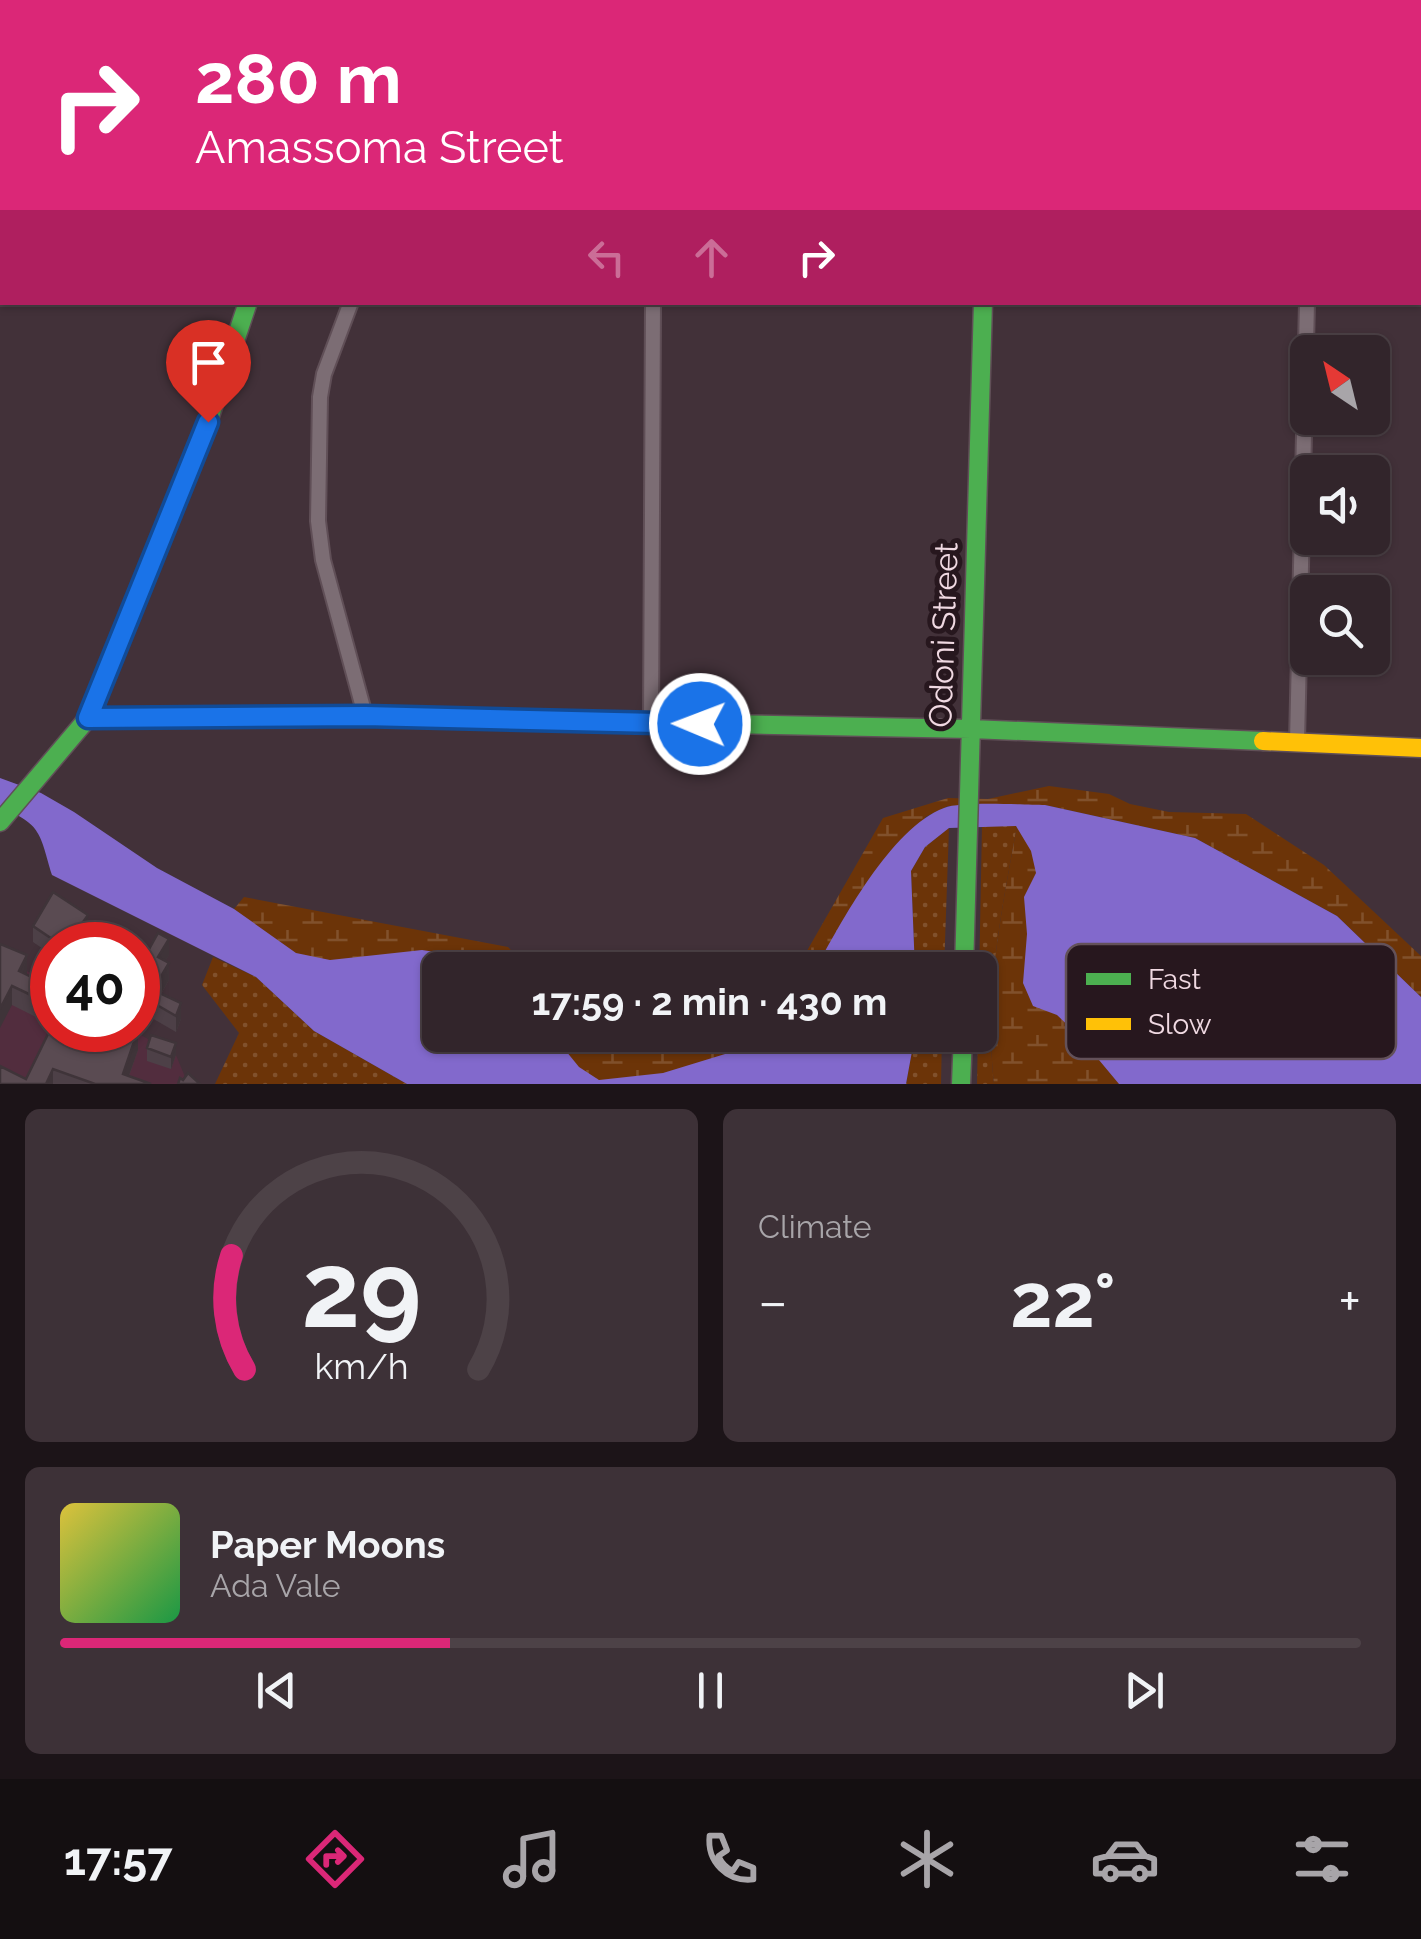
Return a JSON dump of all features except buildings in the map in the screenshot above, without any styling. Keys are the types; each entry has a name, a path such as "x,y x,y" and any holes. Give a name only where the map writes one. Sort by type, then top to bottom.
{"street":[{"path":"3,819 88,718 208,422 247,305"},
{"path":"350,305 320,397 318,521 323,560 365,716"},
{"path":"651,724 652,305"},
{"name":"Odoni Street","path":"965,952 970,794 966,729 982,305"},
{"path":"1298,742 1307,305"},
{"path":"88,718 365,716 966,729 1421,748"},
{"path":"961,1084 962,1052"}],"shaded area":[{"path":"0,778 41,793 157,868 234,909 296,953 330,960 422,950 435,952 422,952 422,1052 567,1052 579,1067 599,1080 663,1073 732,1052 912,1052 906,1084 407,1084 314,1031 256,977 160,929 160,922 146,922 52,875 32,825 0,808"},
{"path":"1045,805 1195,838 1337,916 1366,944 1066,944 1066,1024 1057,1015 1033,1006 1023,983 1027,934 1024,897 1036,873 1031,851 1016,826 949,828 925,847 911,871 914,952 825,952 887,855 924,819 953,806"},
{"path":"0,956 30,973 30,1052 160,1052 160,1046 176,1055 188,1084 0,1084"},
{"path":"1396,973 1421,997 1421,1084 1119,1084 1098,1059 1396,1059"}],"green space":[{"path":"1049,786 1109,794 1130,804 1169,812 1246,814 1324,865 1421,956 1421,997 1396,973 1396,944 1366,944 1337,916 1195,838 1045,805 948,806 925,817 884,952 806,952 883,818 948,798 988,799"},
{"path":"982,826 1017,826 997,952 980,952"},
{"path":"1017,826 1202,944 1066,944 1066,1059 1382,1059 1421,1084 994,1084 991,1052 997,1052 997,952"},
{"path":"949,828 945,952 914,952 911,871 925,847"},
{"path":"244,897 508,947 513,952 422,952 422,1041 347,997 234,909"},
{"path":"213,957 256,977 314,1031 407,1084 215,1084 239,1033 202,985"},
{"path":"441,1052 843,1052 821,1084 495,1084"},
{"path":"912,1052 942,1052 941,1084 906,1084"},
{"path":"978,1052 991,1052 994,1084 977,1084"}],"traffic: fast":[{"path":"0,822 88,718 208,422 247,305"},
{"path":"965,952 983,305"},
{"path":"529,720 971,729 1263,741"},
{"path":"961,1084 962,1052"}],"traffic: slow":[{"path":"88,718 365,715 529,720"},
{"path":"1263,741 1421,748"}],"route":[{"path":"208,422 88,718 365,716 700,724"}]}
